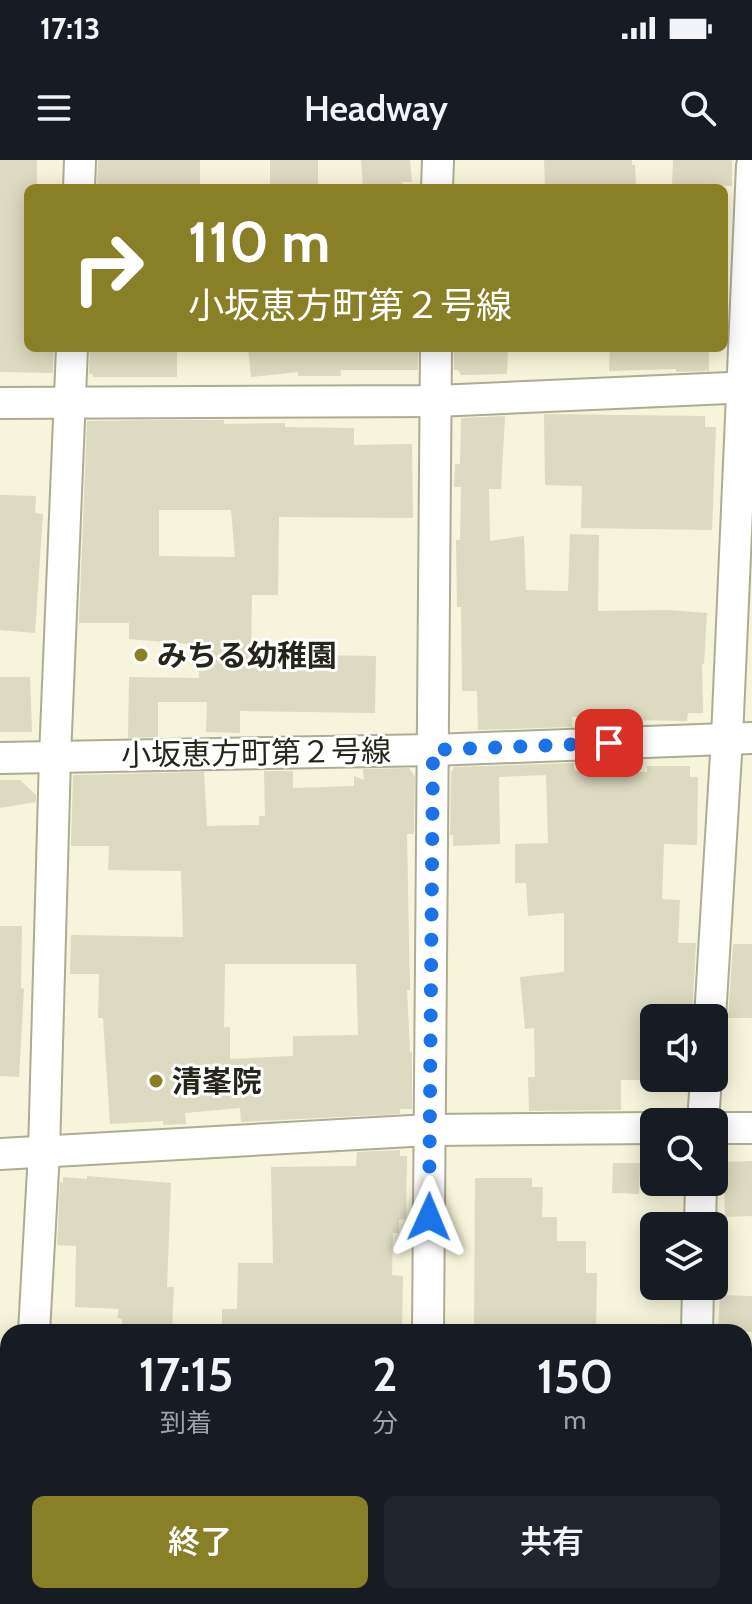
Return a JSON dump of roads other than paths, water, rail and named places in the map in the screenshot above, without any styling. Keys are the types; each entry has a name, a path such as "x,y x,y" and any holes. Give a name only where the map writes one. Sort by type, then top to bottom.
{"street":[{"path":"79,184 80,160"},
{"path":"437,184 438,160"},
{"path":"712,1004 740,738 752,166"},
{"path":"34,1324 44,1152 55,757 72,352"},
{"path":"428,1324 436,352"},
{"path":"0,403 436,401 746,387"},
{"name":"小坂恵方町第２号線","path":"0,758 433,750 740,738"},
{"path":"0,1154 429,1130 640,1128"},
{"path":"728,1128 752,1128"},
{"path":"697,1324 698,1300"}],"place":[{"name":"みちる幼稚園","path":"141,655"},
{"name":"清峯院","path":"156,1081"}]}
